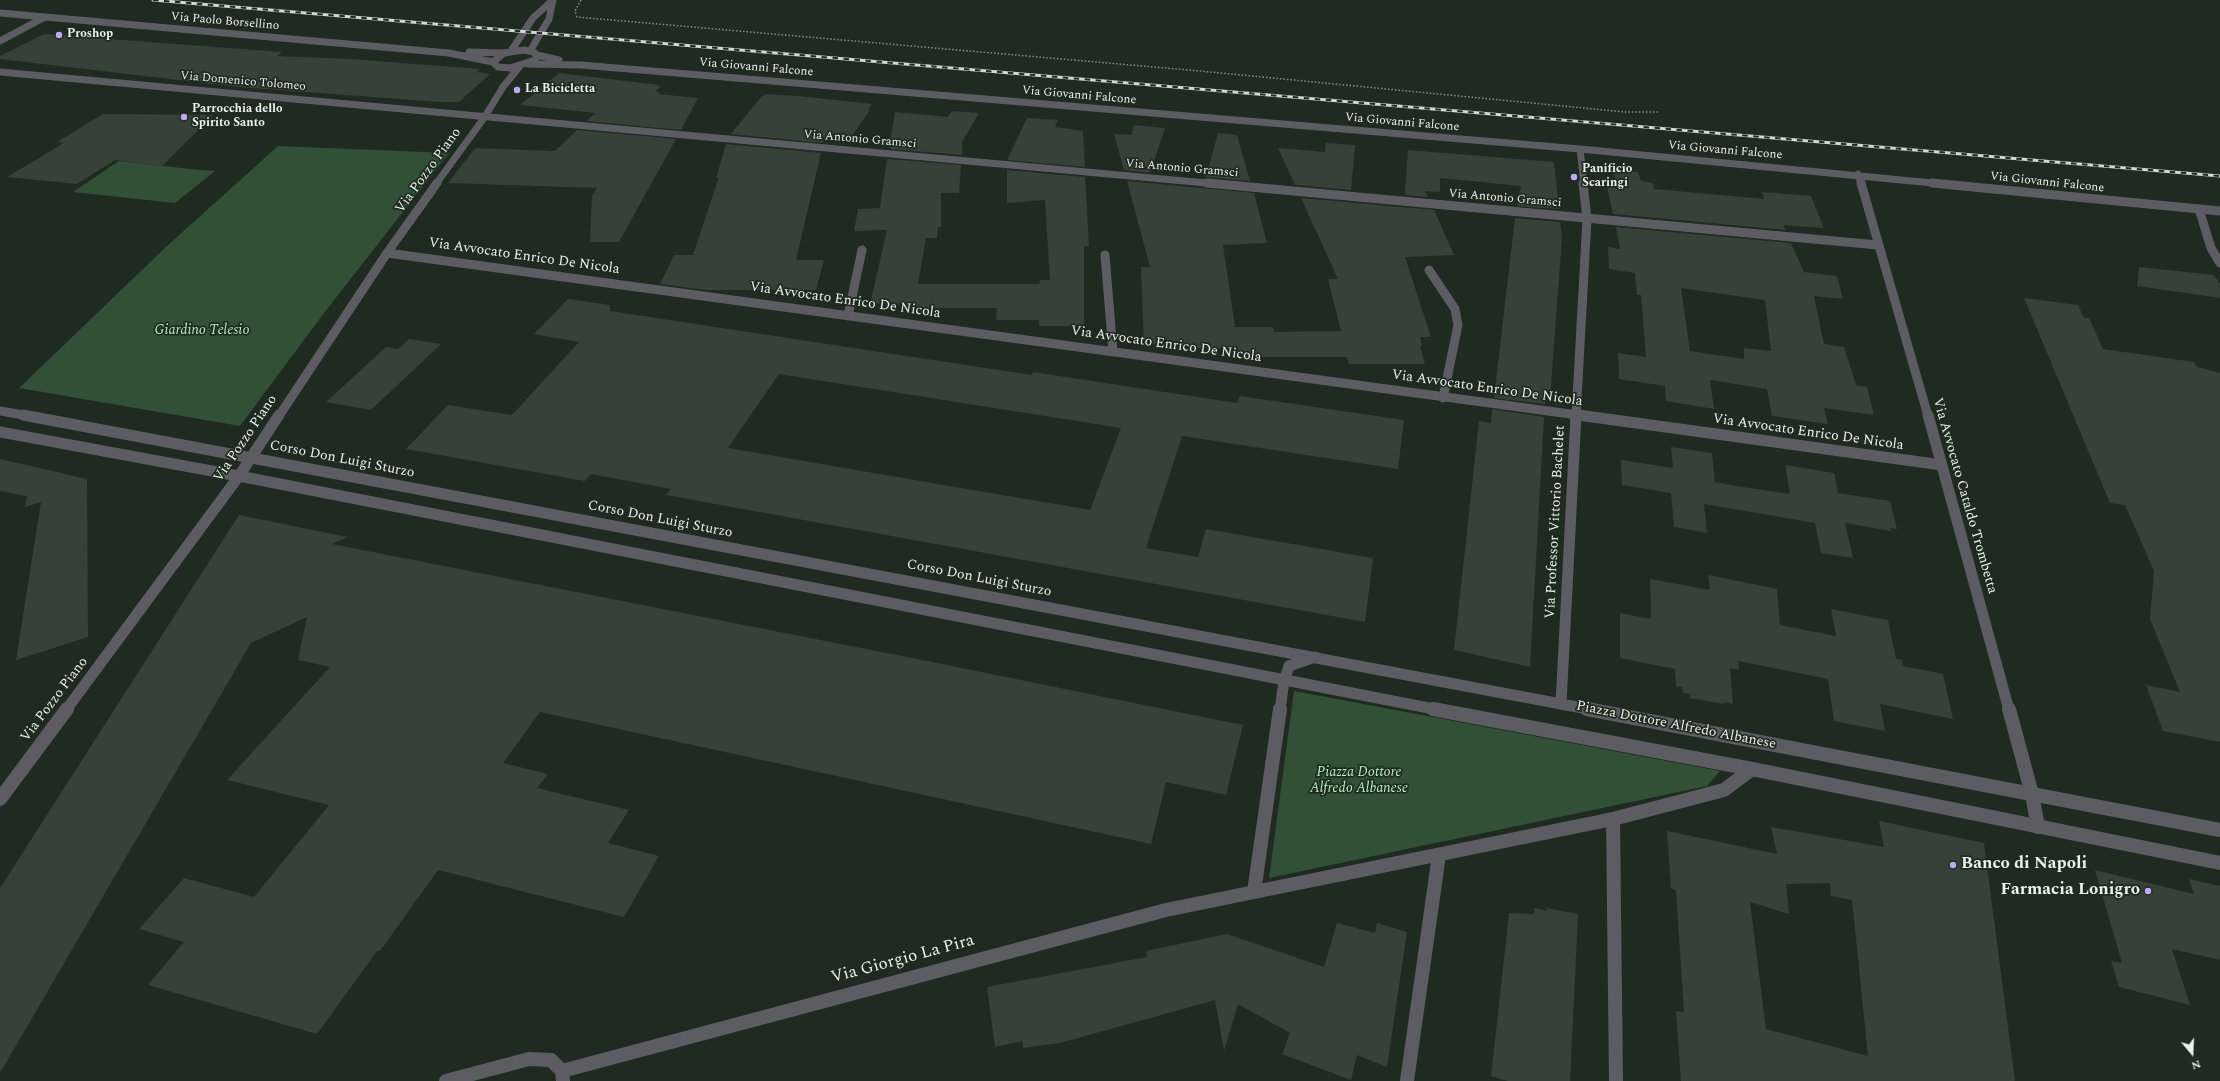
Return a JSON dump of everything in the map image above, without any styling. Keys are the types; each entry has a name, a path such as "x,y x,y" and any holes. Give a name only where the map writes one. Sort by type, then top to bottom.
{"street":[{"path":"530,51 549,19 553,0"},
{"path":"512,51 533,18 553,0"},
{"name":"Via Paolo Borsellino","path":"0,13 449,53 504,53"},
{"path":"0,41 45,17"},
{"path":"524,65 503,68 493,62 504,53 512,51 530,51 537,55"},
{"name":"Via Paolo Borsellino","path":"449,53 493,62"},
{"name":"Via Giovanni Falcone","path":"537,55 581,65"},
{"name":"Via Pozzo Piano","path":"0,798 239,476 387,253 484,118 503,87 524,65 535,60 537,55"},
{"name":"Via Giovanni Falcone","path":"524,65 581,65 1580,149 1858,174 2220,211"},
{"path":"503,68 503,87"},
{"name":"Via Domenico Tolomeo","path":"0,72 254,94 484,118"},
{"name":"Via Antonio Gramsci","path":"484,118 1587,219 1878,244"},
{"name":"Via Professor Vittorio Bachelet","path":"1561,704 1587,219 1580,149"},
{"name":"Via Avvocato Cataldo Trombetta","path":"1858,174 1942,465 2032,794 2038,826"},
{"path":"2199,209 2211,248 2220,263"},
{"path":"848,316 862,250"},
{"name":"Via Avvocato Enrico De Nicola","path":"387,253 1942,465"},
{"path":"1105,255 1113,352"},
{"path":"1429,270 1454,309 1458,325 1444,398"},
{"name":"Corso Don Luigi Sturzo","path":"0,411 1315,657"},
{"path":"0,432 239,476 1284,681"},
{"name":"Piazza Dottore Alfredo Albanese","path":"1752,769 1724,790 1613,819 1254,892 1284,681 1289,666 1315,657 2220,830"},
{"name":"Piazza Dottore Alfredo Albanese","path":"1284,681 1752,769 2220,863"},
{"path":"1613,819 1616,1081"},
{"path":"1407,1081 1439,855"},
{"name":"Via Giorgio La Pira","path":"563,1076 1166,910 1254,892"},
{"path":"446,1081 529,1059 551,1060 563,1076"}],"path":[{"path":"581,0 574,11 577,17 1200,71 1625,112 1658,112"}],"green space":[{"name":"Giardino Telesio","path":"278,146 449,153 324,313 240,426 19,388 168,245"},
{"path":"119,161 215,171 175,203 73,192"},
{"name":"Piazza Dottore Alfredo Albanese","path":"1294,691 1720,771 1707,786 1269,878"}],"building":[{"path":"44,34 282,52 277,56 350,59 480,69 476,72 490,74 459,102 440,102 238,87 0,59 0,56"},
{"path":"559,73 659,85 657,86 661,86 655,92 660,92 658,94 698,98 681,130 586,121 595,113 520,105"},
{"path":"766,94 872,104 868,110 870,110 852,136 847,139 824,137 823,143 731,134 762,96"},
{"path":"952,111 979,113 962,142 962,155 889,149 895,112 948,117"},
{"path":"103,114 213,115 162,166 115,160 77,184 7,177 64,143 57,142"},
{"path":"1027,118 1058,120 1055,127 1083,131 1085,167 1007,160"},
{"path":"1134,125 1165,128 1150,173 1124,170 1114,134 1131,135"},
{"path":"577,130 676,139 619,242 590,242 592,196 597,188 448,183 475,148 555,151"},
{"path":"1218,133 1237,135 1250,181 1206,177"},
{"path":"1326,143 1355,145 1351,190 1295,185 1278,148 1325,152"},
{"path":"726,144 821,153 796,260 824,260 816,290 706,290 660,284 674,255 693,255 719,177 716,178"},
{"path":"1408,150 1554,162 1559,209 1517,206 1521,186 1440,178 1440,192 1425,191 1428,197 1405,195"},
{"path":"887,159 961,165 959,193 941,193 941,227 938,227 937,238 926,238 918,284 1039,284 1040,280 1050,280 1045,200 1007,203 1007,170 1085,177 1089,246 1084,246 1084,326 1039,326 1039,320 996,320 997,308 910,308 911,303 870,304 887,230 854,231 858,209 880,208"},
{"path":"1613,170 1638,172 1641,181 1653,183 1654,189 1764,199 1762,192 1811,196 1824,228 1783,225 1786,230 1613,214 1605,178 1615,179"},
{"path":"1127,181 1254,193 1267,243 1223,245 1235,327 1273,327 1274,332 1341,331 1328,279 1338,279 1301,198 1434,210 1454,255 1405,257 1431,337 1420,337 1422,346 1420,346 1425,364 1349,364 1347,357 1251,357 1252,353 1234,353 1234,348 1188,348 1188,344 1144,344 1141,267 1150,267"},
{"path":"1515,218 1560,222 1562,238 1550,398 1545,397 1545,404 1494,398"},
{"path":"1616,227 1791,243 1804,272 1837,276 1843,299 1814,296 1824,344 1844,347 1856,385 1867,387 1874,415 1824,408 1828,424 1772,416 1767,389 1710,380 1714,409 1666,401 1665,386 1619,379 1618,353 1646,357 1641,295 1637,295 1635,273 1609,269 1608,247 1620,249","holes":["1681,288 1765,300 1771,351 1744,348 1744,359 1690,351"]},
{"path":"2139,267 2214,275 2220,284 2220,298 2137,286"},
{"path":"2024,298 2078,305 2084,318 2089,318 2103,349 2194,362 2197,367 2220,373 2220,742 2163,731 2146,685 2180,692 2150,619 2154,571 2125,505 2110,503"},
{"path":"568,299 610,305 610,311 1032,375 1033,372 1237,403 1240,396 1404,420 1398,469 1182,436 1146,548 1198,557 1206,529 1373,558 1365,622 666,495 671,489 591,474 585,481 406,449 448,405 512,415 579,342 534,334","holes":["779,374 1121,428 1090,510 728,448"]},
{"path":"409,339 441,344 371,410 326,402 386,347 398,349"},
{"path":"1492,409 1544,417 1530,667 1454,650 1479,421 1491,423"},
{"path":"1671,447 1712,453 1715,482 1736,486 1790,494 1785,465 1834,473 1838,493 1890,501 1897,529 1890,528 1891,531 1845,523 1853,558 1821,553 1815,523 1704,504 1707,533 1674,527 1671,493 1622,485 1621,460 1673,468"},
{"path":"0,459 87,479 88,637 16,660 41,502 25,507 27,496 0,491"},
{"path":"239,515 348,537 332,544 912,658 1243,725 1226,795 1166,782 1151,844 540,712 503,763 548,774 537,788 629,810 608,843 659,856 624,917 438,870 380,951 377,951 317,1034 148,985 184,942 139,929 184,878 254,897 329,805 227,780 330,667 298,660 307,617 251,643 0,1073 0,888"},
{"path":"1708,575 1777,589 1780,625 1836,636 1831,609 1888,620 1896,659 1902,660 1903,666 1943,674 1953,719 1880,704 1885,731 1834,721 1828,679 1738,661 1739,670 1730,668 1733,704 1723,702 1724,704 1690,698 1690,694 1683,693 1682,687 1676,686 1675,669 1620,658 1620,613 1651,619 1650,579 1710,590"},
{"path":"1879,821 1984,843 2015,1081 1681,1081 1676,1011 1684,1012 1676,891 1671,888 1667,831 1777,854 1771,827 1884,847","holes":["1830,883 1831,896 1852,900 1868,1056 1766,1029 1750,902 1789,914 1786,884"]},
{"path":"2095,870 2194,894 2189,879 2220,886 2220,960 2172,949 2190,1005 2119,987 2111,961 2122,963"},
{"path":"1534,908 1547,911 1547,908 1578,914 1570,1081 1508,1081 1491,1076 1509,913 1534,914"},
{"path":"1337,923 1375,933 1377,923 1407,932 1387,1067 1357,1055 1351,1080 1282,1054 1290,1033 1238,1004 1224,1051 1215,1000 1060,1043 1023,1048 1023,1041 995,1047 987,987 1147,957 1146,951 1227,934 1324,967"}],"railway":[{"path":"153,0 2220,176"}],"place":[{"name":"Proshop","path":"59,35"},
{"name":"La Bicicletta","path":"517,90"},
{"name":"Parrocchia dello Spirito Santo","path":"184,117"},
{"name":"Panificio Scaringi","path":"1574,177"},
{"name":"Banco di Napoli","path":"1953,865"},
{"name":"Farmacia Lonigro","path":"2148,891"}]}
